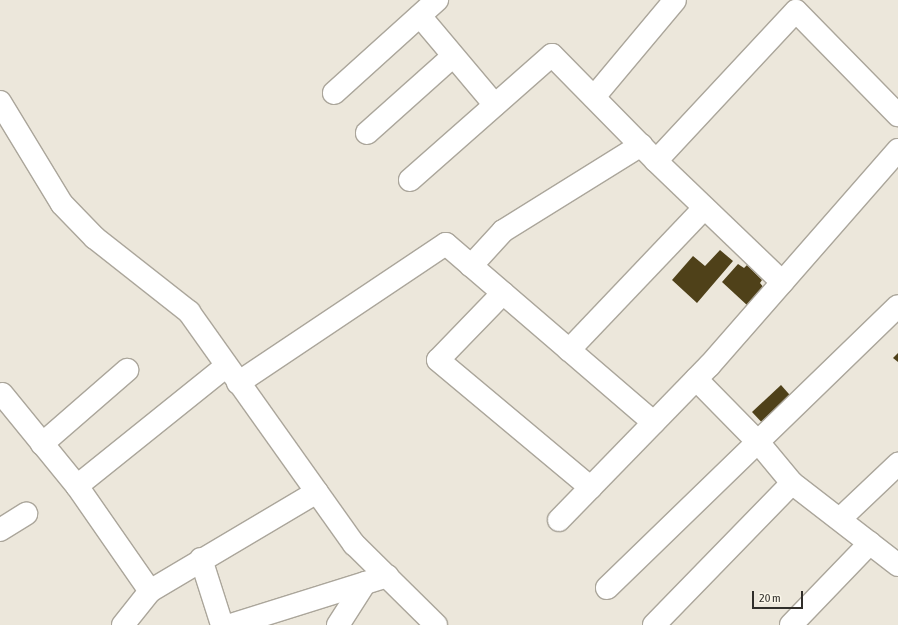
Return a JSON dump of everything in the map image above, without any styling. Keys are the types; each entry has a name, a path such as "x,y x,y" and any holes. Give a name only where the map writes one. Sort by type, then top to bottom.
{"street":[{"path":"334,93 437,0"},
{"path":"594,97 675,0"},
{"path":"656,161 796,11 898,115"},
{"path":"420,16 495,105"},
{"path":"410,180 552,55 656,161 782,282"},
{"path":"367,133 453,56"},
{"path":"0,102 62,204 95,238 189,312 354,544 436,625"},
{"path":"471,266 503,231 641,145"},
{"path":"559,520 696,379 898,150"},
{"path":"569,350 704,208"},
{"path":"77,486 232,374 446,244 654,423"},
{"path":"503,293 438,360 591,488"},
{"path":"606,588 898,306"},
{"path":"42,444 127,370"},
{"path":"696,379 758,442 792,483 841,518 898,566"},
{"path":"2,394 77,486 150,591"},
{"path":"841,518 898,464"},
{"path":"654,625 792,483"},
{"path":"123,625 150,591 201,559 317,492"},
{"path":"0,530 26,514"},
{"path":"791,625 870,543"},
{"path":"201,559 222,625"},
{"path":"231,625 387,576"},
{"path":"338,625 365,583"}],"building":[{"path":"720,250 733,261 697,303 672,280 693,256 705,266"},
{"path":"738,264 744,268 747,265 762,280 760,283 764,288 748,306 722,282"},
{"path":"898,353 898,362 893,358"},
{"path":"781,385 796,402 768,429 752,412"}]}
